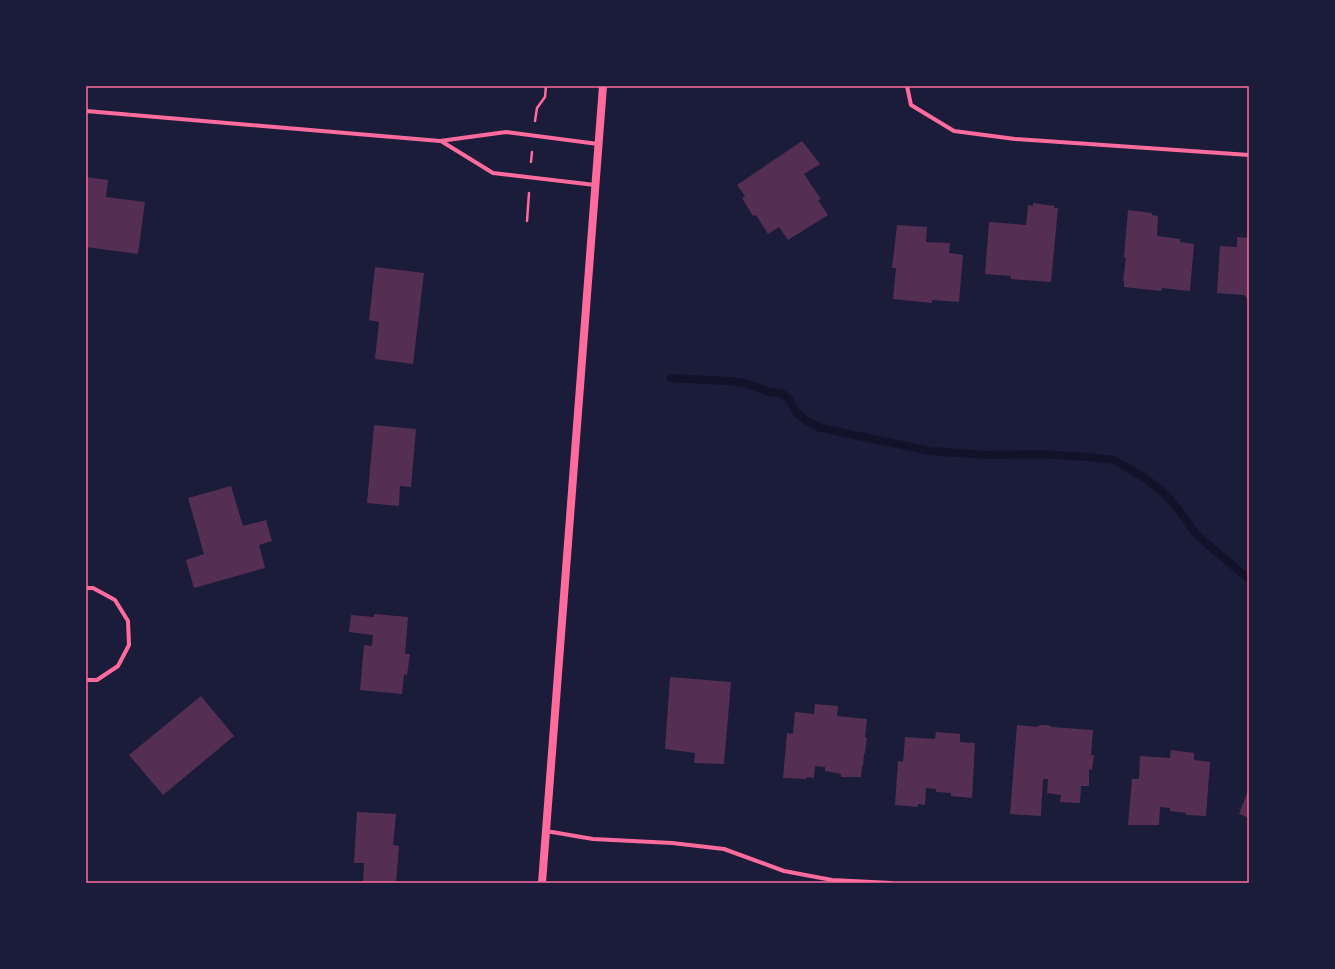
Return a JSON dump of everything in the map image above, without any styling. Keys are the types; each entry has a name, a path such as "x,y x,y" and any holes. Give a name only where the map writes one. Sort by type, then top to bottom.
{"main road":[{"path":"542,883 598,144 604,86"}],"street":[{"path":"907,86 911,105 954,131 1015,139 1249,155"},
{"path":"86,111 440,141 506,132 598,144"},
{"path":"440,141 493,173 595,185"},
{"path":"86,588 93,588 115,600 128,620 129,645 118,666 97,680 86,680"},
{"path":"546,831 594,839 672,843 724,849 784,871 832,880 891,883"}],"building":[{"path":"802,141 820,164 804,174 821,199 818,200 828,215 788,240 779,227 768,234 756,215 753,216 742,198 745,196 737,185"},
{"path":"86,177 108,180 106,197 145,202 138,254 86,247"},
{"path":"1033,203 1058,208 1051,282 1011,279 1011,276 985,274 989,222 1026,225 1028,205 1033,206"},
{"path":"1128,210 1152,213 1152,215 1158,216 1157,236 1180,239 1180,242 1194,244 1190,291 1162,288 1161,291 1124,287 1123,281 1126,258 1124,257"},
{"path":"897,225 927,227 926,242 950,243 949,253 963,255 959,302 932,300 932,303 893,299 896,268 892,268"},
{"path":"1237,237 1249,238 1249,300 1244,295 1217,293 1220,246 1237,247"},
{"path":"375,267 424,273 413,364 375,359 379,322 369,320"},
{"path":"374,425 416,429 411,487 400,486 399,506 367,503"},
{"path":"231,486 243,526 266,520 272,541 259,545 265,568 194,588 186,560 204,554 188,498"},
{"path":"374,614 408,617 405,654 410,654 407,675 404,674 402,694 360,690 364,645 372,646 373,635 349,632 351,615 374,617"},
{"path":"670,677 731,682 724,764 694,763 695,753 665,749"},
{"path":"201,696 234,736 163,795 129,755"},
{"path":"815,704 838,706 837,716 867,719 865,737 867,738 861,777 841,777 841,774 825,771 825,767 815,766 814,778 783,778 787,733 793,734 795,712 814,714"},
{"path":"1017,725 1037,727 1040,725 1048,725 1052,727 1093,730 1091,755 1094,755 1092,770 1089,769 1089,786 1081,786 1080,803 1060,802 1061,795 1047,793 1048,779 1043,779 1041,816 1010,814"},
{"path":"936,732 960,734 960,742 975,743 972,798 951,796 951,793 936,792 936,789 926,788 925,805 918,804 918,807 895,805 898,761 903,762 905,737 935,739"},
{"path":"1171,750 1194,753 1194,760 1210,762 1206,816 1186,815 1186,813 1170,811 1170,808 1160,807 1159,825 1128,825 1132,779 1139,779 1140,756 1170,758"},
{"path":"1249,788 1249,818 1239,814"},
{"path":"357,812 396,814 393,845 399,846 396,883 363,883 364,863 354,863"}],"waterway":[{"path":"671,378 745,383 769,392 783,394 788,398 797,413 808,422 821,428 930,451 986,455 1039,454 1114,460 1145,478 1162,491 1179,510 1195,533 1249,579"}]}
